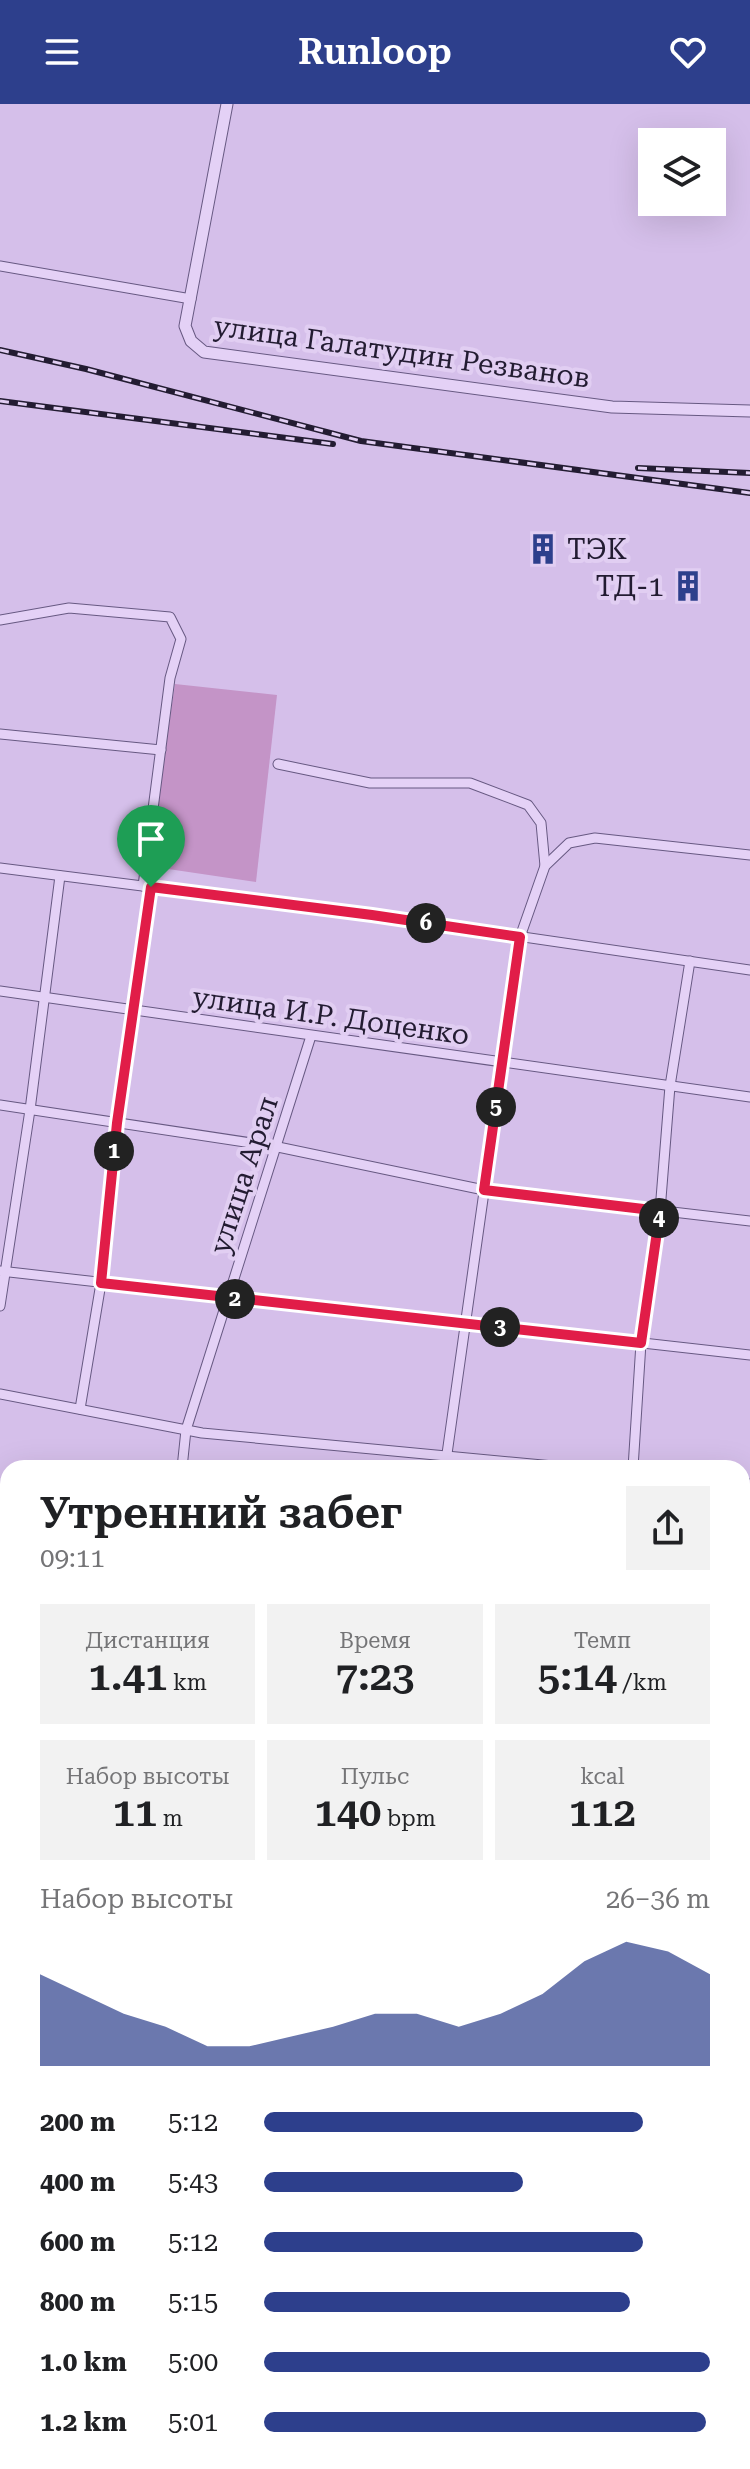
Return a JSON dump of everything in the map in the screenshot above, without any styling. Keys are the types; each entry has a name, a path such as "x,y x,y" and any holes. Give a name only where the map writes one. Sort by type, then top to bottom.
{"street":[{"path":"191,299 227,104"},
{"name":"улица Галатудин Резванов","path":"0,266 191,299 185,326 191,341 204,352 612,407 750,411"},
{"path":"0,620 69,608 170,617 181,639 170,678 135,1010 117,1123 101,1283 80,1409"},
{"path":"0,734 161,750"},
{"path":"278,764 370,783 470,783 528,805 541,823 545,866 520,937 446,1460"},
{"path":"545,866 569,843 595,838 750,855"},
{"path":"0,868 372,915 750,970"},
{"path":"0,1306 30,1110 60,876"},
{"path":"634,1460 641,1343 660,1211 670,1086 690,961"},
{"name":"улица И.Р. Доценко","path":"0,991 750,1097"},
{"name":"улица Арал","path":"183,1460 186,1430 311,1036"},
{"path":"0,1105 278,1147 484,1190 750,1221"},
{"path":"4,1272 750,1355"},
{"path":"0,1394 186,1430 490,1460"}],"shaded area":[{"path":"175,684 277,695 256,882 148,866"}],"railway":[{"path":"0,350 86,369 361,441 750,493"},
{"path":"0,401 333,444"},
{"path":"638,468 750,473"}],"place":[{"name":"ТЭК","path":"543,549"},
{"name":"ТД-1","path":"688,586"}],"route":[{"path":"151,887 520,937 484,1190 660,1211 641,1343 101,1283 117,1123 151,887"}]}
